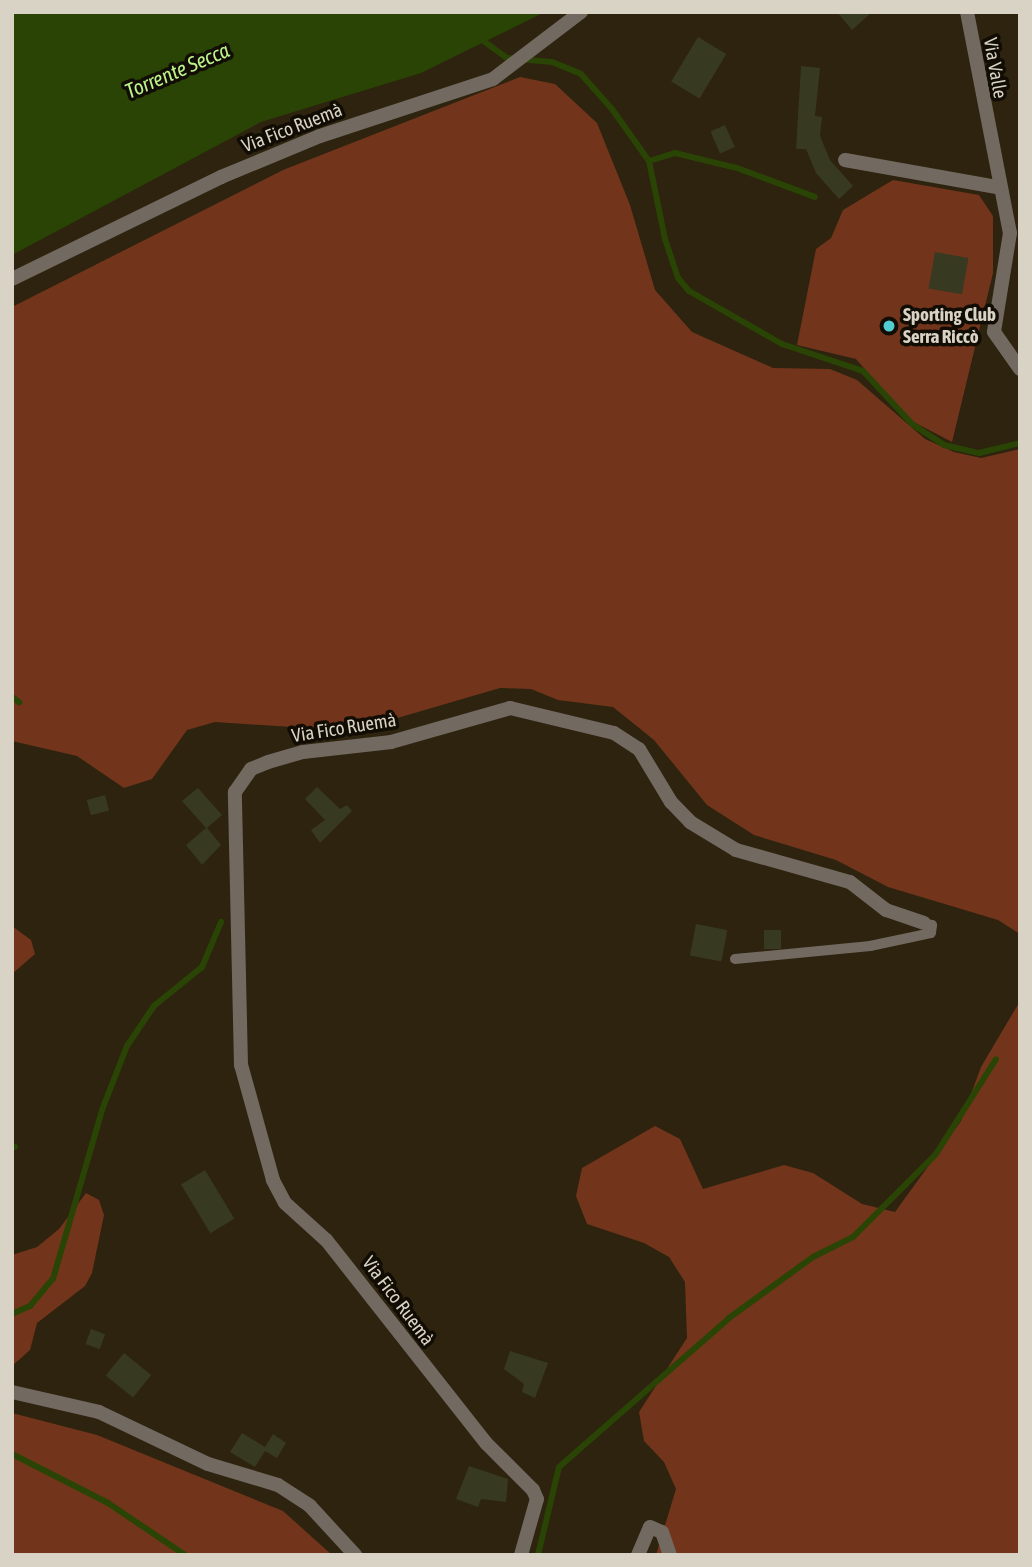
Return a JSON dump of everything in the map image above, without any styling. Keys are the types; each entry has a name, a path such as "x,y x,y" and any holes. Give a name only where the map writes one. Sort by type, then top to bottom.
{"street":[{"name":"Via Fico Ruemà","path":"12,279 221,177 320,135 493,79 582,12"},
{"name":"Via Valle","path":"967,12 997,187 1010,233 994,332 999,346 1020,369"},
{"path":"845,160 997,187"},
{"name":"Via Fico Ruemà","path":"521,1555 537,1499 533,1490 486,1443 326,1240 285,1203 273,1180 241,1065 235,793 251,769 268,762 303,752 391,742 510,708 614,733 639,749 671,802 690,822 736,850 850,882 886,910 924,923"},
{"path":"12,1392 99,1412 208,1464 278,1485 310,1506 355,1555"},
{"path":"638,1555 650,1527 662,1532 670,1555"}],"lane":[{"name":"Via Fico Ruemà","path":"735,959 870,946 933,931 924,923"}],"shaded area":[{"path":"520,77 555,84 597,123 630,205 655,290 692,332 773,368 830,369 857,380 925,439 954,452 981,458 1020,449 1020,934 998,920 888,887 836,860 754,835 707,805 654,740 613,707 558,700 531,689 500,688 353,731 215,722 187,730 152,779 124,788 77,756 12,741 12,307 283,170"},
{"name":"Sporting Club Serra Riccò","path":"893,180 979,195 993,216 993,273 952,442 908,419 856,359 797,345 816,249 831,238 843,210"},
{"path":"12,926 31,940 35,954 12,974"},
{"path":"1020,1001 1020,1555 656,1555 676,1489 664,1462 644,1441 639,1412 687,1338 685,1282 669,1257 644,1243 587,1224 576,1196 582,1168 655,1126 680,1139 703,1189 784,1165 813,1173 862,1204 895,1212 961,1121 981,1067"},
{"path":"86,1193 99,1200 104,1215 92,1273 85,1286 37,1323 30,1350 12,1366 12,1255 37,1247 59,1229"},
{"path":"12,1413 97,1435 283,1511 332,1555 12,1555"}],"water":[{"name":"Torrente Secca","path":"18,12 545,12 421,73 261,122 12,255 12,15"}],"building":[{"path":"837,12 872,12 852,30"},
{"path":"698,37 726,54 700,99 671,82"},
{"path":"801,66 820,68 815,116 822,117 820,136 830,160 853,186 839,199 816,173 806,149 796,149"},
{"path":"725,125 735,147 720,153 710,132"},
{"path":"935,252 968,258 962,294 929,288"},
{"path":"317,787 340,809 347,805 352,811 320,843 311,830 325,820 305,799"},
{"path":"198,788 222,815 207,828 221,845 202,865 186,845 206,828 182,801"},
{"path":"105,795 109,810 91,815 87,800"},
{"path":"696,924 727,930 721,962 690,955"},
{"path":"764,930 781,930 781,949 764,949"},
{"path":"205,1170 234,1219 210,1233 181,1184"},
{"path":"91,1329 105,1334 100,1349 86,1344"},
{"path":"510,1351 548,1363 535,1398 522,1392 524,1384 504,1369"},
{"path":"124,1353 151,1375 133,1398 106,1376"},
{"path":"242,1433 265,1447 273,1434 286,1443 277,1458 265,1451 255,1467 230,1452"},
{"path":"469,1466 508,1479 506,1502 481,1499 478,1507 456,1499"}],"waterway":[{"path":"478,37 507,58 552,62 581,74 612,109 649,161 665,239 678,278 689,291 782,344 863,371 912,424 944,445 979,453 1020,443"},
{"path":"649,161 675,153 737,168 815,197"},
{"path":"12,697 19,702"},
{"path":"12,1314 30,1306 53,1279 102,1110 127,1046 154,1006 202,967 221,922"},
{"path":"538,1555 559,1467 729,1318 813,1257 853,1237 936,1154 996,1059"},
{"path":"12,1454 108,1503 185,1555"}],"place":[{"name":"Sporting Club Serra Riccò","path":"889,326"}]}
